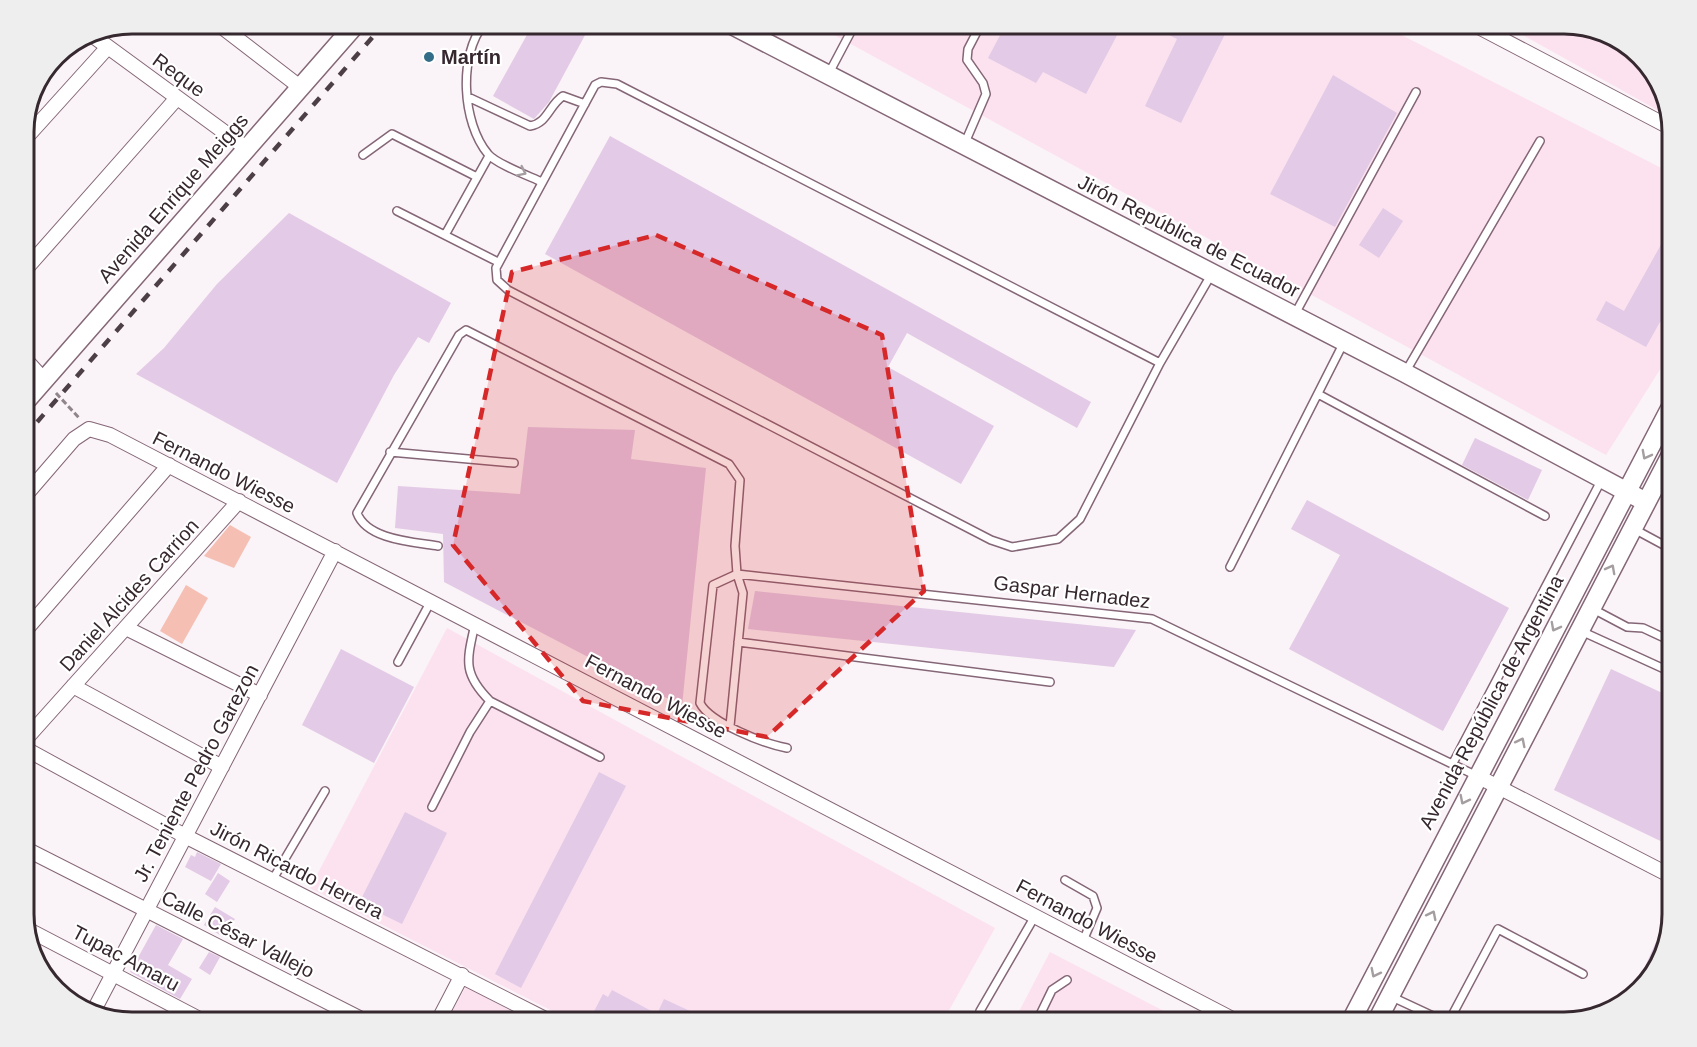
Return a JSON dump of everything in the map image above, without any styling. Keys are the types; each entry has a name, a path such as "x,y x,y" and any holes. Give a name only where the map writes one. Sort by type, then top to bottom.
{"street":[{"path":"231,34 300,87"},
{"name":"Avenida Enrique Meiggs","path":"35,390 347,34"},
{"name":"Jirón República de Ecuador","path":"749,34 1405,373 1646,502"},
{"path":"1492,34 1662,123"},
{"name":"Reque","path":"99,41 246,148"},
{"path":"35,128 108,47"},
{"path":"35,259 177,98"},
{"path":"35,370 44,380"},
{"name":"Avenida República de Argentina","path":"1356,1012 1662,424"},
{"path":"35,484 74,439 89,429"},
{"name":"Fernando Wiesse","path":"89,429 110,435 239,501 1219,1012"},
{"path":"35,619 169,465"},
{"path":"1382,1012 1662,472"},
{"name":"Daniel Alcides Carrion","path":"35,729 239,501"},
{"name":"Jr. Teniente Pedro Garezon","path":"96,1005 335,551"},
{"path":"126,628 260,695"},
{"path":"73,686 222,767"},
{"name":"Jirón Ricardo Herrera","path":"35,754 185,836 532,1012"},
{"name":"Gaspar Hernadez","path":"1477,776 1662,871"},
{"name":"Calle César Vallejo","path":"35,854 347,1012"},
{"name":"Tupac Amaru","path":"36,933 187,1012"},
{"path":"443,1012 462,975"}],"lane":[{"path":"476,34 467,57 468,97 474,122 489,156 542,182"},
{"path":"828,75 850,34"},
{"path":"964,145 986,94 983,82 967,60 968,49 976,34"},
{"path":"1160,363 617,84 601,82 595,85 495,268 497,280 508,290 991,540 1012,547 1058,539 1080,519 1160,363 1212,274"},
{"path":"1294,316 1416,92"},
{"path":"468,97 530,126 539,124 545,119 554,102 563,96 585,104"},
{"path":"363,155 392,134 477,177"},
{"path":"1405,373 1540,141"},
{"path":"445,235 489,156"},
{"path":"397,211 498,262"},
{"path":"438,546 385,537 358,517 357,513 459,335 466,330 478,334 729,464 740,480 735,546 737,574 743,593 730,726"},
{"path":"1230,567 1344,342"},
{"path":"1318,394 1545,516"},
{"path":"390,452 514,463"},
{"path":"1453,764 1602,479"},
{"path":"1632,528 1662,544"},
{"path":"737,574 713,585 700,703 730,726 767,745 787,748"},
{"name":"Gaspar Hernadez","path":"737,574 1152,619 1477,776"},
{"path":"398,662 431,601"},
{"path":"1591,607 1627,627 1643,628 1662,637"},
{"path":"475,624 468,667 474,685 490,701 600,757"},
{"path":"1579,630 1662,668"},
{"path":"738,642 1050,682"},
{"path":"432,807 470,732 490,701"},
{"path":"273,879 325,791"},
{"path":"1065,880 1093,896 1097,908 1083,941"},
{"path":"980,1011 1035,916"},
{"path":"1454,1012 1497,929 1583,974"},
{"path":"1041,1012 1052,990 1066,980"},
{"path":"1390,996 1424,1012"}],"path":[{"path":"60,397 89,429"}],"highlighted area":[{"path":"656,235 882,335 924,591 767,737 583,701 453,545 512,272"}],"shaded area":[{"path":"832,34 1400,34 1662,168 1662,366 1606,455"},
{"path":"1521,34 1577,35 1614,48 1629,59 1646,78 1661,112"},
{"path":"230,525 251,537 234,568 204,556"},
{"path":"186,585 208,598 182,644 160,631"},
{"path":"447,628 995,928 948,1012 554,1012 310,888"},
{"path":"1050,952 1166,1012 1019,1012"},
{"path":"466,986 513,1012 452,1012"}],"building":[{"path":"527,34 586,34 549,102 534,119 493,96"},
{"path":"1001,34 1118,34 1086,94 1043,72 1036,83 988,58"},
{"path":"1167,34 1225,34 1181,123 1145,106 1177,39"},
{"path":"1333,75 1397,113 1335,227 1270,194"},
{"path":"610,136 1091,402 1077,428 907,333 888,367 994,426 961,484 545,254"},
{"path":"1383,208 1403,221 1379,258 1359,245"},
{"path":"289,213 451,303 429,343 418,337 394,375 337,483 136,374 164,348 217,284"},
{"path":"1662,243 1662,323 1660,322 1646,347 1596,320 1606,301 1624,311"},
{"path":"528,427 635,430 631,459 706,468 682,706 444,582 443,534 395,528 398,486 520,494"},
{"path":"1475,438 1542,470 1528,500 1462,465"},
{"path":"1307,500 1509,608 1443,731 1289,649 1340,555 1291,529"},
{"path":"755,591 1136,630 1114,667 748,629"},
{"path":"341,649 414,687 374,763 302,725"},
{"path":"1611,669 1662,693 1662,842 1554,790"},
{"path":"599,772 626,786 521,988 495,974"},
{"path":"405,812 447,833 402,924 359,903"},
{"path":"197,852 221,864 211,881 185,867 191,855 195,857"},
{"path":"218,873 230,881 217,902 205,894"},
{"path":"215,907 235,919 223,937 204,925"},
{"path":"156,925 183,939 168,965 192,979 180,999 130,972"},
{"path":"1661,930 1655,952 1642,974"},
{"path":"209,952 220,957 210,975 199,968"},
{"path":"612,990 653,1012 594,1012 603,994 608,997"},
{"path":"664,999 692,1012 658,1012"}],"railway":[{"path":"35,424 375,34"}],"place":[{"name":"Martín","path":"429,57"}]}
